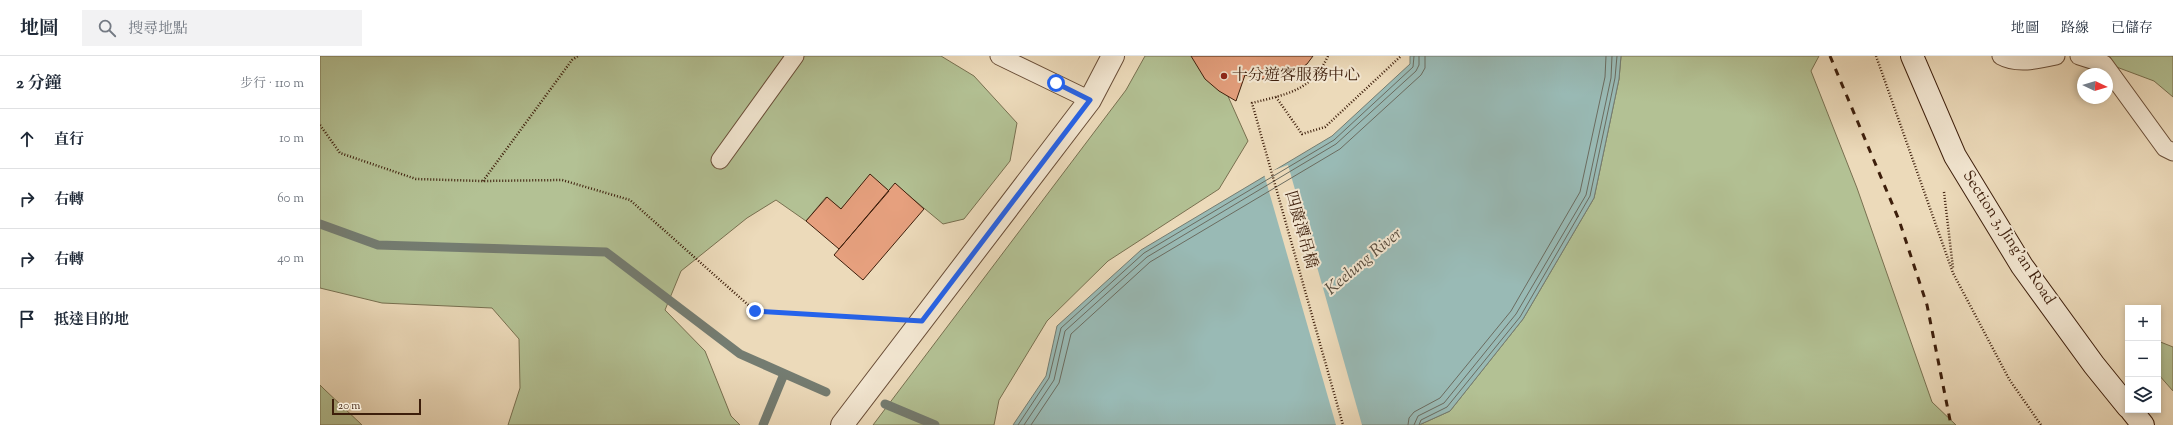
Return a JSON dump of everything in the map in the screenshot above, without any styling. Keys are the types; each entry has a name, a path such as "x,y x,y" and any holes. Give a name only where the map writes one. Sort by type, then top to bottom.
{"street":[{"path":"842,425 1090,100 1113,56"},
{"name":"Section 3, Jing'an Road","path":"1912,56 1955,156 2022,266 2094,365 2125,403"},
{"path":"2133,413 2143,425"}],"lane":[{"path":"720,160 796,56"},
{"path":"999,56 1090,100"},
{"path":"2001,56 2009,61 2037,60 2056,56"},
{"path":"2079,56 2104,64 2165,148 2173,152"}],"path":[{"path":"482,182 572,60 578,56"},
{"path":"1328,56 1323,67 1310,83 1276,97 1302,134 1325,127 1401,56"},
{"path":"1876,56 1953,273 2009,379 2042,425"},
{"name":"四廣潭吊橋","path":"1276,97 1252,103 1344,425"},
{"path":"320,125 340,153 416,179 482,182 562,180 630,200 755,311 922,321"},
{"path":"1953,273 1942,175 1955,156"}],"green space":[{"path":"320,56 941,56 974,76 1017,123 1010,161 964,219 943,224 895,184 889,191 870,175 841,209 826,197 806,221 776,200 747,218 681,271 665,310 705,351 731,416 740,425 508,425 520,388 519,339 492,308 382,303 320,288"},
{"path":"1145,56 1210,56 1248,141 1219,189 1108,261 1047,321 999,400 994,425 873,425 1126,90"},
{"path":"1621,56 1819,56 1811,71 1857,188 1932,402 1956,425 1419,425 1450,411 1523,319 1594,198 1619,79"},
{"path":"2087,56 2173,56 2173,97 2154,81"},
{"path":"2161,342 2173,347 2173,391 2161,377"},
{"path":"320,385 324,389 362,425 320,425"}],"water":[{"name":"Keelung River","path":"1410,56 1621,56 1619,79 1594,198 1523,319 1450,411 1419,425 1013,425 1046,376 1057,326 1141,250 1332,136 1410,64"}],"pier":[{"path":"1288,165 1362,425 1336,425 1264,174"}],"building":[{"name":"十分遊客服務中心","path":"1191,56 1313,56 1307,64 1293,73 1278,78 1262,79 1245,75 1236,101 1219,91 1205,79"},
{"path":"870,174 889,191 839,249 806,221 827,197 841,209"},
{"path":"895,183 924,209 863,280 834,255"}],"waterway":[{"path":"320,224 378,245 606,252 740,354 826,392"},
{"path":"763,425 784,374"},
{"path":"885,404 935,425"}],"railway":[{"path":"1830,56 1899,220 1927,305 1951,425"}],"place":[{"name":"十分遊客服務中心","path":"1224,76"}],"route":[{"path":"755,311 922,321 1090,100 1056,83"}]}
